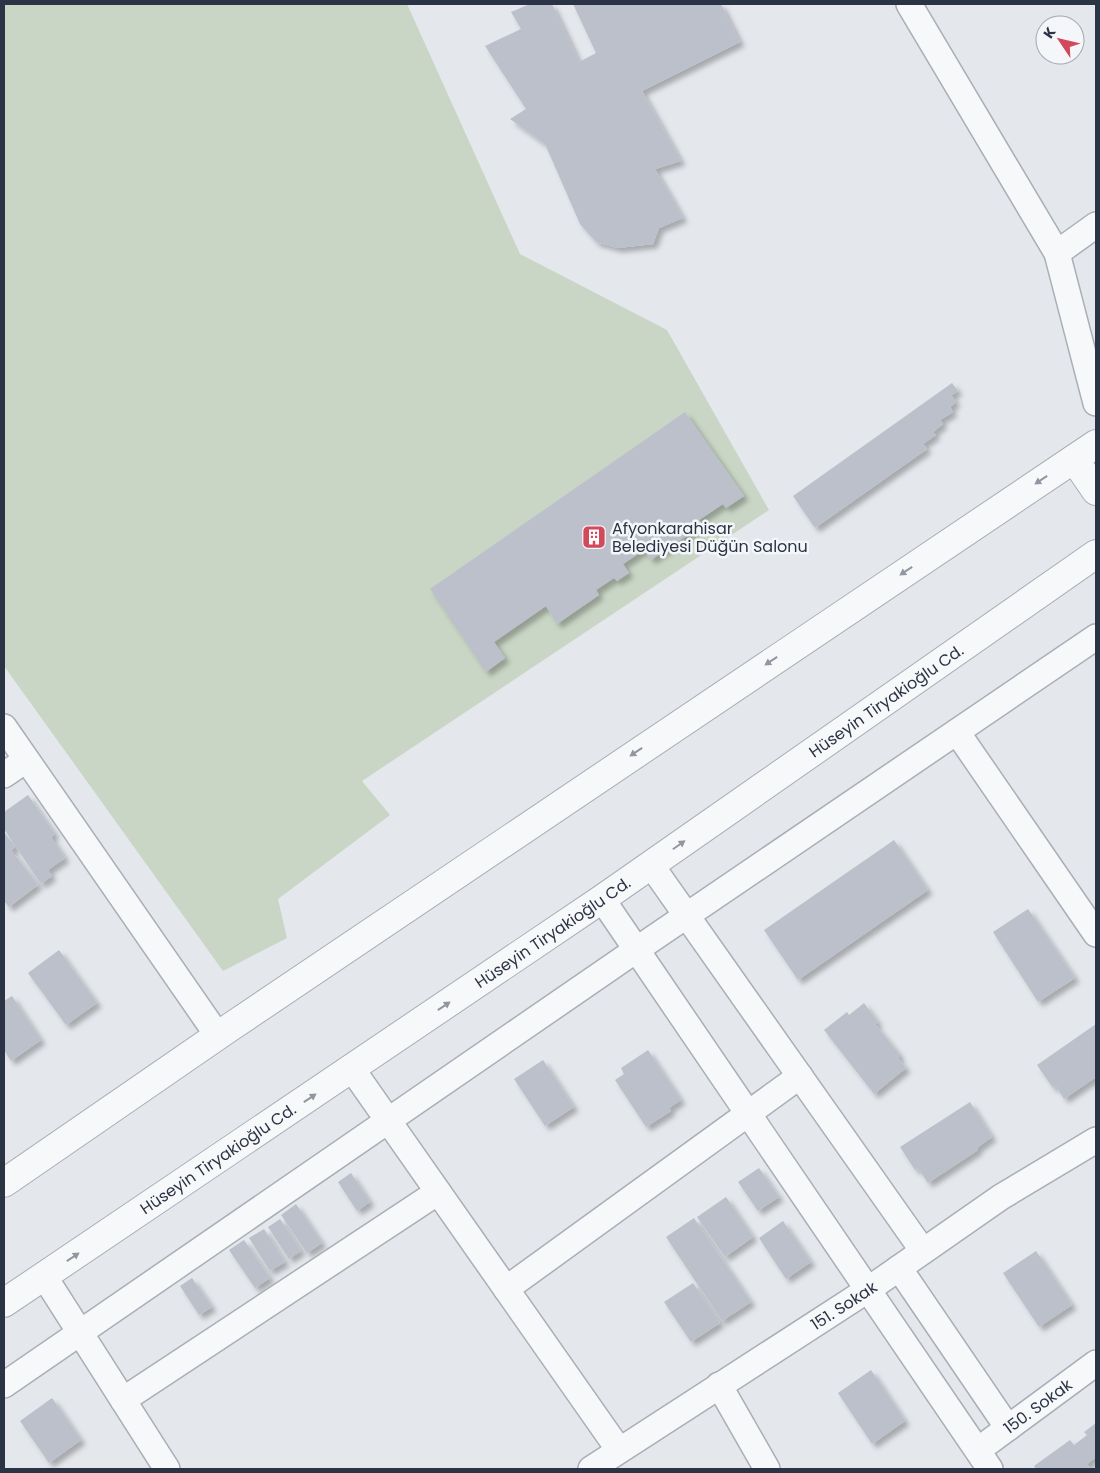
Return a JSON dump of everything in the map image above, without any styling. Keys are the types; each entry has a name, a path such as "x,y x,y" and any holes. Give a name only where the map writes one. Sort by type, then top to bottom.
{"street":[{"path":"909,4 1057,253 1096,403"},
{"path":"1057,253 1096,225"},
{"path":"7,1174 218,1036 1096,444"},
{"path":"1074,459 1096,491"},
{"name":"Hüseyin Tiryakioğlu Cd.","path":"4,1303 602,899 1096,554"},
{"path":"4,1385 687,915 1096,637"},
{"path":"4,727 218,1036"},
{"path":"957,732 1096,934"},
{"path":"4,775 26,760"},
{"path":"651,865 923,1251"},
{"path":"602,899 984,1460"},
{"path":"352,1069 619,1450"},
{"path":"506,1289 800,1076"},
{"name":"151. Sokak","path":"591,1469 869,1289 1001,1197 1096,1140"},
{"path":"123,1400 438,1192"},
{"path":"899,1268 1008,1428"},
{"path":"44,1276 167,1469"},
{"name":"150. Sokak","path":"984,1460 1008,1428 1096,1363"},
{"path":"719,1385 767,1469"}],"green space":[{"path":"4,4 407,4 520,254 667,330 769,510 362,781 390,815 278,899 287,938 223,971 4,666"}],"building":[{"path":"530,4 552,4 579,62 596,53 573,4 721,4 740,42 642,91 681,161 655,169 683,218 659,228 653,244 618,248 596,242 580,224 545,144 510,119 526,109 485,46 521,29 511,12"},
{"path":"952,383 958,391 951,395 956,402 950,407 953,412 940,420 943,424 933,432 936,435 923,444 927,449 815,528 793,496"},
{"name":"Afyonkarahisar Belediyesi Düğün Salonu","path":"685,412 744,496 726,508 723,504 699,520 703,525 651,560 644,550 623,564 629,573 617,581 614,578 596,590 599,595 557,624 546,606 494,642 505,658 486,672 430,589"},
{"path":"28,795 55,834 51,837 65,858 48,870 52,876 41,884 4,829 4,812"},
{"path":"4,832 15,847 11,850 38,885 9,907 4,901"},
{"path":"894,840 928,890 798,980 764,930"},
{"path":"1028,909 1075,978 1038,1002 993,932"},
{"path":"59,950 97,1003 66,1025 28,973"},
{"path":"12,996 41,1040 11,1061 4,1050 4,1001"},
{"path":"864,1003 878,1022 875,1024 900,1055 898,1058 906,1068 874,1094 824,1030 847,1012 849,1015"},
{"path":"1096,1024 1096,1077 1064,1099 1056,1086 1053,1088 1037,1065"},
{"path":"648,1050 681,1100 669,1108 671,1111 646,1127 615,1080 624,1074 621,1068"},
{"path":"543,1060 574,1107 545,1126 514,1079"},
{"path":"970,1102 992,1137 977,1148 978,1150 928,1183 918,1168 915,1170 900,1147"},
{"path":"759,1168 779,1197 758,1211 738,1182"},
{"path":"351,1173 370,1202 357,1211 338,1182"},
{"path":"726,1197 753,1237 725,1257 697,1217"},
{"path":"296,1204 322,1243 307,1253 281,1215"},
{"path":"694,1218 751,1302 722,1321 666,1237"},
{"path":"280,1219 301,1251 289,1259 268,1227"},
{"path":"783,1221 811,1262 786,1279 759,1238"},
{"path":"264,1229 285,1262 270,1271 249,1238"},
{"path":"244,1240 270,1278 255,1288 229,1250"},
{"path":"1036,1251 1072,1305 1039,1327 1003,1273"},
{"path":"192,1278 212,1307 199,1315 180,1286"},
{"path":"693,1283 720,1323 691,1342 664,1302"},
{"path":"871,1370 905,1421 872,1444 838,1393"},
{"path":"52,1398 81,1440 49,1463 20,1421"},
{"path":"1096,1423 1096,1457 1087,1464 1091,1469 1036,1469 1034,1466 1070,1440 1074,1445 1087,1435 1084,1432"}],"place":[{"name":"Afyonkarahisar Belediyesi Düğün Salonu","path":"594,537"}]}
